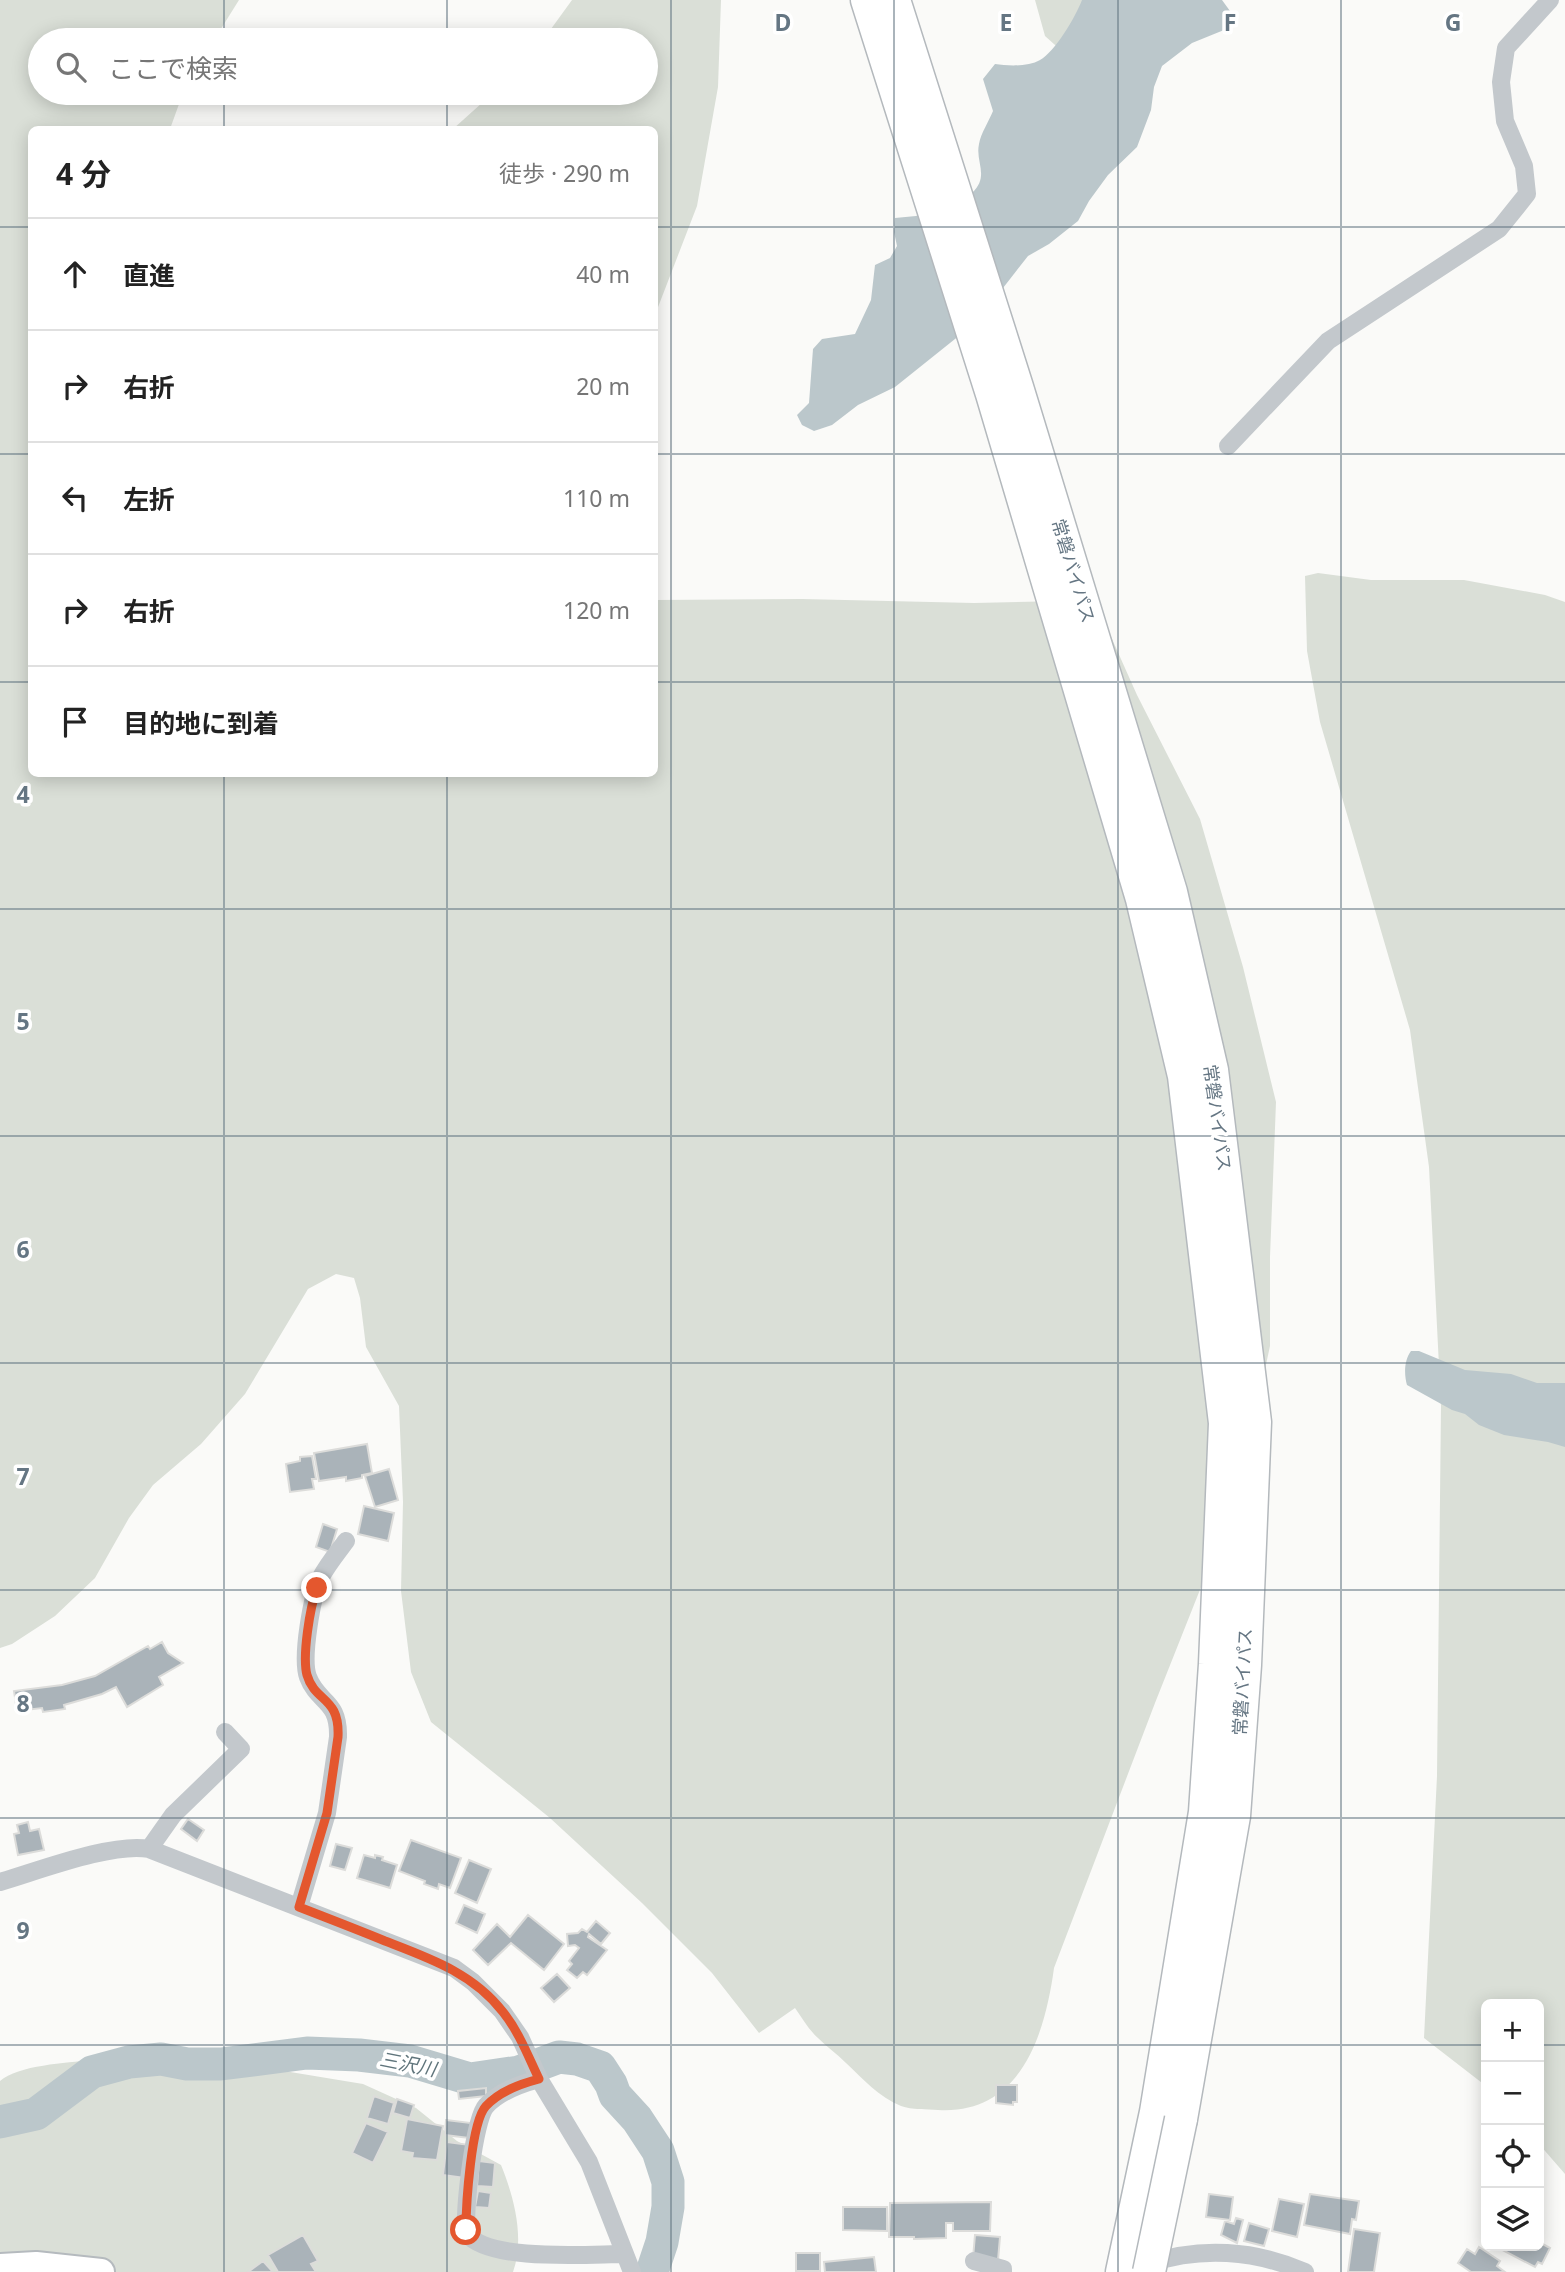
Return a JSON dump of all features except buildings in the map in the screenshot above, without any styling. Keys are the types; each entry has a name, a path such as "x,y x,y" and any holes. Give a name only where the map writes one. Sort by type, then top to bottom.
{"highway":[{"name":"常磐バイパス","path":"867,0 920,122"},
{"name":"常磐バイパス","path":"894,0 920,122 1004,390 1171,892 1212,1069 1255,1422 1245,1665 1234,1816 1168,2115 1122,2272"},
{"name":"常磐バイパス","path":"1149,2272 1168,2115"}],"main road":[{"path":"0,2267 36,2265 100,2272"}],"street":[{"path":"1228,446 1328,341 1499,229 1527,194 1524,166 1506,121 1502,82 1507,48 1550,0"},
{"path":"299,1907 327,1813 338,1737 335,1710 307,1675 306,1656 313,1599 321,1576 346,1541"},
{"path":"149,1849 173,1815 241,1749 225,1732"},
{"path":"0,1882 114,1850 136,1847 149,1849 454,1969 474,1982 502,2011 520,2037 539,2079 589,2162 632,2272"},
{"path":"539,2079 505,2092 486,2105 480,2113 471,2165 467,2234 475,2242 489,2248 526,2254 625,2254"},
{"path":"1128,2272 1163,2259 1227,2252 1252,2255 1287,2264 1305,2272"},
{"path":"974,2262 1003,2269 1003,2272"}],"shaded area":[{"path":"0,0 239,0 222,28 28,28 28,105 179,105 171,126 28,126 28,777 658,777 658,600 802,599 974,603 1063,601 1104,621 1137,695 1200,819 1243,967 1276,1102 1270,1257 1270,1346 1238,1494 1054,1968 1044,2019 1035,2043 1024,2066 1009,2085 990,2099 966,2108 915,2109 893,2102 878,2093 821,2041 795,2008 759,2033 712,1973 642,1903 550,1818 431,1722 411,1672 401,1591 403,1502 399,1406 366,1347 360,1298 354,1278 336,1274 308,1289 245,1394 201,1444 153,1485 129,1518 95,1578 55,1616 12,1644 0,1648"},
{"path":"572,0 721,0 718,87 697,206 658,307 658,126 456,126 480,105 658,105 658,28 552,28"},
{"path":"1035,0 1133,0 1074,62 1045,36"},
{"path":"1082,0 1222,0 1230,11 1224,30 1192,43 1162,66 1154,87 1151,110 1137,147 1108,175 1078,221 1049,244 1028,256 960,335 895,387 858,405 832,425 814,431 802,425 797,415 809,403 813,349 822,339 855,334 871,300 875,265 890,258 897,246 895,218 916,216 972,193 977,187 981,175 979,144 993,111 983,79 995,64 1024,65 1046,56 1064,33"},
{"path":"1318,573 1371,580 1464,580 1545,595 1565,602 1565,2174 1544,2150 1544,1999 1481,1999 1481,2082 1424,2038 1437,1776 1441,1406 1429,1167 1410,1030 1320,722 1307,651 1305,576"},
{"path":"1411,1351 1419,1351 1465,1370 1511,1374 1537,1383 1565,1383 1565,1447 1504,1435 1479,1425 1465,1414 1452,1410 1407,1385 1405,1368"},
{"path":"91,2060 144,2060 217,2068 266,2068 363,2084 416,2108 457,2141 501,2165 510,2190 518,2232 513,2272 0,2272 0,2081 30,2068"}],"waterway":[{"name":"三沢川","path":"0,2122 36,2114 92,2072 129,2062 161,2059 187,2064 221,2064 307,2053 359,2055 410,2061 470,2079 519,2072 559,2057 577,2059 600,2067 615,2095 637,2119 658,2151 668,2182 668,2207 662,2242 652,2272"}],"route":[{"path":"317,1588 313,1599 306,1656 307,1675 335,1710 338,1737 327,1813 299,1907 430,1958 474,1982 502,2011 520,2037 539,2079 517,2085 495,2098 480,2113 471,2165 466,2230"}]}
